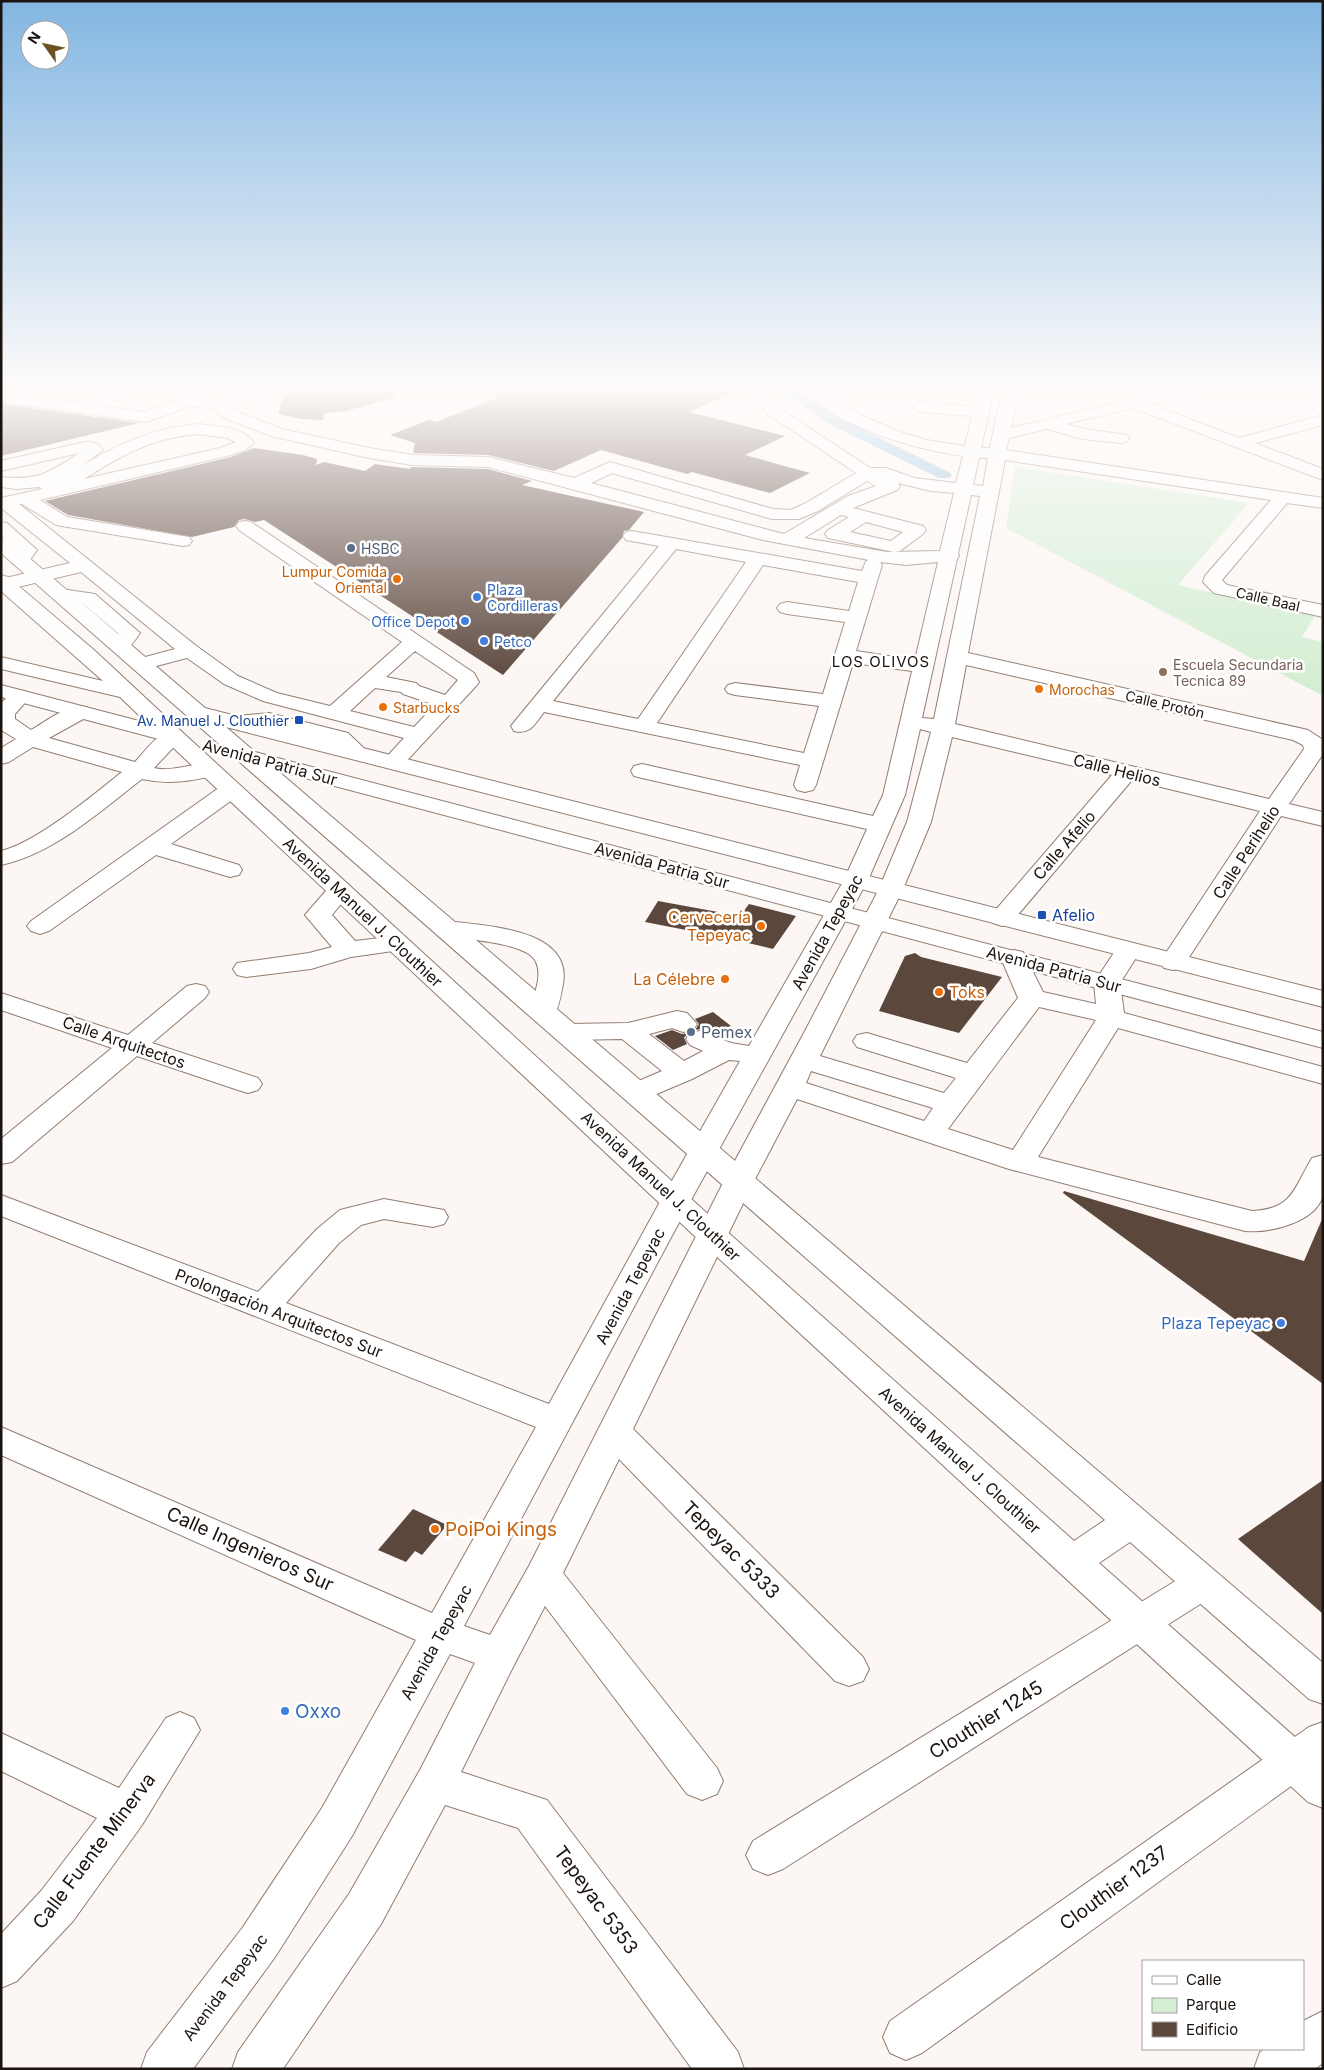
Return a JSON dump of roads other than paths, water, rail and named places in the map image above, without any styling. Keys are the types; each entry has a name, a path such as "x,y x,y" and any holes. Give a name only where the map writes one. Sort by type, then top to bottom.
{"street":[{"path":"3,503 26,498 46,488"},
{"path":"591,488 887,558 906,559 950,556"},
{"path":"633,488 781,533 836,502 852,488"},
{"path":"681,488 772,514 793,515 812,507 854,500 897,488 989,492"},
{"path":"897,488 939,506 950,515 956,528"},
{"path":"946,488 964,490"},
{"path":"255,2069 364,1908 436,1783 499,1655 543,1575 739,1181 891,889 918,822 943,728 990,488"},
{"path":"1190,488 1280,500 1323,503"},
{"name":"Avenida Tepeyac","path":"164,2069 259,1942 337,1822 676,1200 856,880 894,795 964,490"},
{"path":"26,498 62,521 183,541"},
{"path":"1280,500 1323,511"},
{"name":"Calle Baal","path":"1280,500 1212,580 1213,584 1221,589 1323,611"},
{"path":"836,502 864,516"},
{"path":"3,503 191,652 231,680 263,694 420,735"},
{"path":"245,526 414,641 425,673"},
{"path":"1,527 28,550 20,560"},
{"path":"632,536 758,558 871,571 805,785"},
{"path":"1,543 194,712 705,1150 1323,1687"},
{"path":"522,726 671,543"},
{"path":"644,727 758,558"},
{"path":"3,584 83,566"},
{"name":"Avenida Manuel J. Clouthier","path":"3,584 87,654 130,693 220,780 712,1235 1140,1624 1307,1750 1323,1789"},
{"path":"787,608 856,618"},
{"path":"1322,631 1323,625"},
{"path":"334,714 414,641"},
{"path":"846,650 925,661"},
{"path":"146,669 191,652"},
{"path":"48,674 63,674 78,670 85,664 87,654"},
{"name":"Calle Protón","path":"957,657 1300,735 1313,742"},
{"name":"Avenida Patria Sur","path":"1,663 130,693 194,712 1323,999"},
{"path":"1,758 31,740 72,710 105,702 130,693 143,684 146,669"},
{"path":"425,673 410,690 450,703"},
{"path":"370,681 425,673 467,677 469,682 393,762"},
{"path":"735,689 831,701"},
{"path":"11,694 4,713 4,722 31,740 147,773 170,777 220,780"},
{"name":"Avenida Patria Sur","path":"11,694 1323,1040"},
{"path":"539,705 812,761"},
{"name":"Calle Helios","path":"912,720 1323,819"},
{"path":"1,858 8,858 23,852 72,820 139,770 173,736"},
{"name":"Calle Perihelio","path":"1174,962 1274,808 1315,750 1313,742"},
{"path":"642,771 881,824"},
{"name":"Calle Afelio","path":"1002,918 1127,772"},
{"path":"40,926 153,846 220,780"},
{"path":"153,846 230,870"},
{"path":"340,890 318,915 350,950"},
{"path":"447,929 518,940 538,949 548,960 551,979 543,1011"},
{"path":"246,969 311,961 350,950 398,944"},
{"path":"1020,1162 1110,1016 1107,983 1128,950"},
{"path":"1014,958 1032,998"},
{"path":"1,1155 196,992"},
{"path":"1032,998 1110,1016 1323,1076"},
{"path":"931,1132 950,1104 1032,998"},
{"name":"Calle Arquitectos","path":"1,1001 248,1084"},
{"path":"568,1032 628,1031 677,1019 692,1032 725,1051 758,1055"},
{"path":"628,1031 682,1073"},
{"path":"868,1041 973,1074"},
{"path":"637,1092 682,1073 725,1051"},
{"path":"796,1074 950,1104"},
{"path":"796,1074 931,1132 1020,1162 1246,1221 1258,1223 1283,1214 1302,1203 1323,1165"},
{"name":"Prolongación Arquitectos Sur","path":"1,1205 557,1421"},
{"path":"264,1307 328,1236 351,1217 384,1209 433,1217"},
{"name":"Tepeyac 5333","path":"614,1432 849,1669"},
{"name":"Calle Ingenieros Sur","path":"1,1440 441,1634 499,1655"},
{"path":"1072,1562 1132,1522"},
{"path":"543,1575 702,1781"},
{"name":"Clouthier 1245","path":"768,1855 1203,1583"},
{"name":"Calle Fuente Minerva","path":"1,1966 57,1906 127,1812 180,1730"},
{"name":"Clouthier 1237","path":"906,2037 1307,1750"},
{"path":"1,1752 127,1812"},
{"name":"Tepeyac 5353","path":"436,1783 532,1813 721,2069"},
{"path":"1304,2048 1323,2034"},
{"path":"1277,2069 1302,2050"}],"place":[{"name":"HSBC","path":"351,548"},
{"name":"Lumpur Comida Oriental","path":"397,579"},
{"name":"Plaza Cordilleras","path":"477,597"},
{"name":"Office Depot","path":"465,621"},
{"name":"Petco","path":"484,641"},
{"name":"Escuela Secundaria Tecnica 89","path":"1163,672"},
{"name":"Morochas","path":"1039,689"},
{"name":"Starbucks","path":"383,707"},
{"name":"Av. Manuel J. Clouthier","path":"299,720"},
{"name":"Afelio","path":"1042,915"},
{"name":"Cervecería Tepeyac","path":"761,926"},
{"name":"La Célebre","path":"725,979"},
{"name":"Toks","path":"939,992"},
{"name":"Pemex","path":"691,1032"},
{"name":"Plaza Tepeyac","path":"1281,1323"},
{"name":"PoiPoi Kings","path":"435,1529"},
{"name":"Oxxo","path":"285,1711"}],"district":[{"name":"LOS OLIVOS","path":"881,661"}]}
